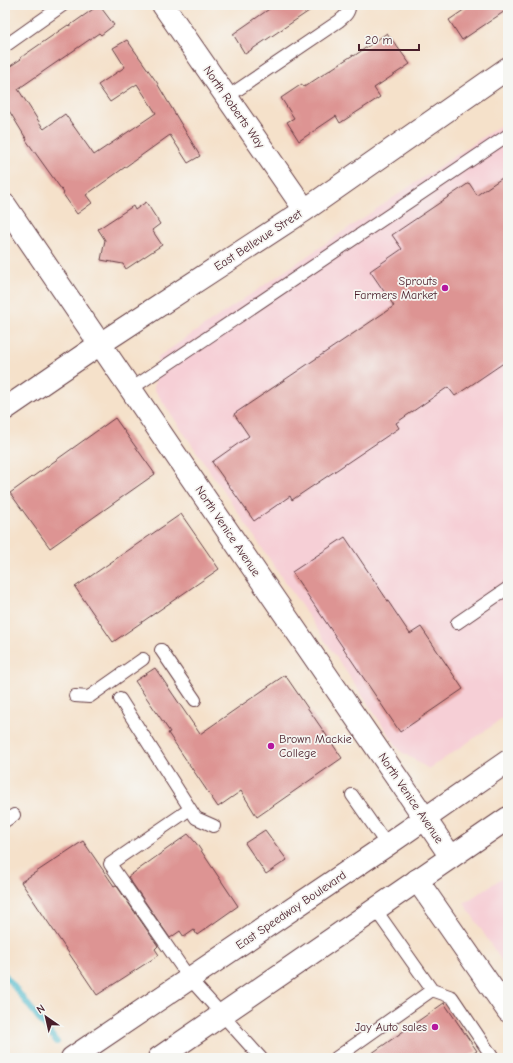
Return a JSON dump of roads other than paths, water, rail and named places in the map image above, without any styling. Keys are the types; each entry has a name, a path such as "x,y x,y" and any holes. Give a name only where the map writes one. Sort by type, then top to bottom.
{"street":[{"name":"North Roberts Way","path":"163,5 304,210"},
{"name":"East Bellevue Street","path":"5,409 100,344 304,210 508,68"},
{"name":"North Venice Avenue","path":"5,205 451,857"},
{"name":"East Speedway Boulevard","path":"72,1058 387,845 508,761"},
{"path":"158,1058 508,818"},
{"path":"418,880 508,1011"}],"lane":[{"path":"5,46 63,5"},
{"path":"227,97 340,21 350,9 349,5"},
{"path":"131,389 508,134"},
{"path":"457,622 508,588"},
{"path":"160,650 194,700"},
{"path":"75,696 89,697 143,659"},
{"path":"120,699 196,818 214,826"},
{"path":"352,795 387,845"},
{"path":"190,809 110,864 190,978 261,1058"},
{"path":"375,909 432,990 452,997 493,1058"},
{"path":"336,1058 432,990"}],"waterway":[{"path":"5,975 57,1042"}],"place":[{"name":"Sprouts Farmers Market","path":"445,288"},
{"name":"Brown Mackie College","path":"271,746"},
{"name":"Jay Auto sales","path":"435,1027"}]}
